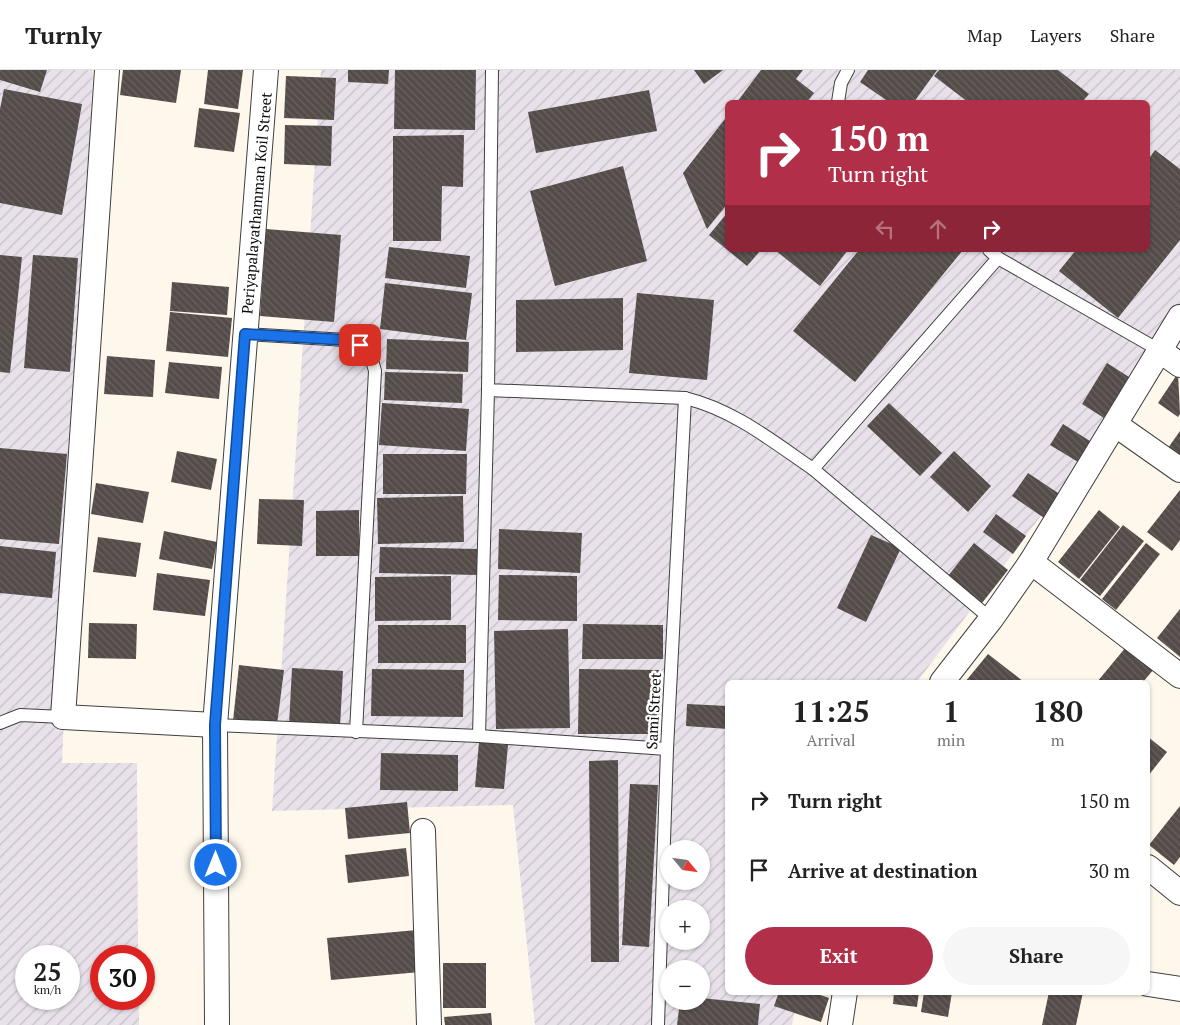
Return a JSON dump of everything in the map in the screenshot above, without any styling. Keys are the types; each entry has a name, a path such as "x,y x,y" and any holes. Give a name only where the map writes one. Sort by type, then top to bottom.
{"street":[{"path":"107,70 63,717 215,725"},
{"name":"Periyapalayathamman Koil Street","path":"217,1025 215,725 266,70"},
{"path":"944,680 991,619 1030,562 1116,425 1180,317"},
{"path":"1159,350 1180,365"},
{"path":"1116,425 1180,470"},
{"path":"1030,562 1180,676"},
{"path":"423,831 429,1025"},
{"path":"1150,870 1180,893"},
{"path":"1150,984 1180,989"},
{"path":"840,1025 845,995"}],"lane":[{"path":"479,736 488,390 492,70"},
{"path":"838,100 840,83 848,70"},
{"path":"813,469 994,254 1159,350"},
{"path":"245,334 346,340 360,345 371,354 375,371 356,732"},
{"path":"488,390 685,398 708,404 741,420 813,469 991,619"},
{"name":"Sami Street","path":"658,1025 667,749 685,398"},
{"path":"0,723 20,715 63,717"},
{"path":"215,725 479,736 667,749"}],"shaded area":[{"path":"0,70 93,70 62,763 137,763 138,945 90,945 90,1010 139,1010 139,1025 0,1025"},
{"path":"321,70 1180,70 1180,329 918,680 725,680 725,995 798,995 792,1025 535,1025 513,805 272,811"}],"building":[{"path":"0,70 47,70 40,92 0,80"},
{"path":"123,70 181,70 176,103 120,95"},
{"path":"208,70 243,70 238,109 204,104"},
{"path":"348,70 389,70 388,84 348,82"},
{"path":"395,70 476,70 475,130 394,129"},
{"path":"694,70 723,70 704,84"},
{"path":"761,70 803,70 796,79 814,93 809,100 738,100"},
{"path":"868,70 937,70 915,100 886,100 860,82"},
{"path":"939,70 1058,70 1089,94 1084,100 965,100 934,76"},
{"path":"286,76 336,78 334,120 284,118"},
{"path":"4,89 82,104 62,215 0,203 0,109"},
{"path":"649,90 657,131 536,153 528,112"},
{"path":"199,108 240,113 234,152 194,147"},
{"path":"725,119 725,207 707,229 683,173"},
{"path":"285,125 332,126 331,166 284,164"},
{"path":"464,135 463,187 442,186 441,241 393,241 393,136"},
{"path":"1155,150 1180,169 1180,240 1118,318 1059,271 1074,252 1150,252 1150,157"},
{"path":"623,166 647,261 555,286 530,191"},
{"path":"725,216 725,248 709,235"},
{"path":"266,229 341,235 334,322 260,316"},
{"path":"389,247 470,256 466,288 385,278"},
{"path":"730,252 759,252 747,266"},
{"path":"778,252 846,252 820,286"},
{"path":"857,252 961,252 855,382 793,331"},
{"path":"0,255 22,257 10,373 0,372"},
{"path":"33,255 78,258 70,372 24,368"},
{"path":"172,282 229,287 227,315 170,311"},
{"path":"385,283 472,293 466,340 380,329"},
{"path":"637,293 714,300 707,380 629,373"},
{"path":"623,298 623,350 516,352 516,300"},
{"path":"170,312 232,318 228,357 166,351"},
{"path":"387,339 469,342 468,372 386,369"},
{"path":"107,356 155,360 153,397 104,394"},
{"path":"169,362 222,367 219,399 165,393"},
{"path":"1107,363 1129,377 1104,418 1082,404"},
{"path":"385,372 463,374 462,403 384,400"},
{"path":"1178,373 1180,414 1178,417 1158,403"},
{"path":"382,403 469,409 466,451 379,445"},
{"path":"889,403 942,453 920,476 867,426"},
{"path":"1063,424 1101,448 1088,468 1050,445"},
{"path":"1180,431 1180,456 1168,448"},
{"path":"0,448 67,454 59,544 0,539"},
{"path":"177,451 217,459 211,490 171,482"},
{"path":"954,451 991,486 968,512 930,477"},
{"path":"383,454 467,454 466,494 383,494"},
{"path":"1028,473 1064,497 1047,520 1012,496"},
{"path":"96,483 149,492 143,523 91,514"},
{"path":"1180,490 1180,540 1172,551 1147,532"},
{"path":"463,496 464,542 378,544 377,498"},
{"path":"259,499 304,500 302,546 257,544"},
{"path":"359,510 359,556 316,556 316,511"},
{"path":"1099,510 1120,527 1079,579 1058,562"},
{"path":"996,514 1026,536 1013,554 983,532"},
{"path":"1123,525 1144,541 1100,596 1080,580"},
{"path":"499,529 582,533 580,573 498,569"},
{"path":"164,531 217,542 212,569 159,559"},
{"path":"871,535 901,548 866,622 837,608"},
{"path":"98,537 141,543 136,577 93,572"},
{"path":"974,543 1008,570 982,603 948,576"},
{"path":"1146,543 1160,554 1116,610 1102,599"},
{"path":"0,546 56,552 52,598 0,593"},
{"path":"380,547 479,549 478,575 379,573"},
{"path":"157,573 210,580 205,616 153,610"},
{"path":"499,575 577,576 577,621 498,620"},
{"path":"451,576 451,620 375,621 375,577"},
{"path":"1180,609 1180,657 1157,638"},
{"path":"89,623 137,624 136,659 88,658"},
{"path":"583,624 663,625 663,659 582,659"},
{"path":"378,625 466,625 466,663 378,663"},
{"path":"568,629 570,728 496,729 494,631"},
{"path":"1126,647 1154,669 1145,680 1099,680"},
{"path":"988,654 1021,680 967,680"},
{"path":"239,665 284,670 277,725 233,721"},
{"path":"292,668 343,671 340,727 289,725"},
{"path":"372,669 464,670 463,717 371,716"},
{"path":"579,669 659,670 659,734 578,734"},
{"path":"687,704 725,706 725,729 686,726"},
{"path":"1150,739 1167,752 1150,773"},
{"path":"479,742 508,745 504,789 475,787"},
{"path":"381,753 458,755 458,791 380,790"},
{"path":"618,760 619,962 591,962 589,761"},
{"path":"630,784 658,785 649,947 622,945"},
{"path":"407,802 410,833 348,839 345,808"},
{"path":"1180,806 1180,857 1174,865 1150,846"},
{"path":"406,848 409,876 348,883 345,855"},
{"path":"417,930 420,972 331,980 327,938"},
{"path":"443,963 486,963 486,1008 443,1008"},
{"path":"778,995 820,995 829,998 821,1022 774,1006"},
{"path":"894,995 919,995 917,1007 893,1004"},
{"path":"924,995 952,995 948,1017 921,1012"},
{"path":"1048,995 1082,995 1076,1025 1042,1025"},
{"path":"710,999 760,1004 758,1025 677,1025 679,1010 710,1010"},
{"path":"491,1013 492,1025 445,1025 444,1017"}],"route":[{"path":"216,865 215,725 245,334 346,340 360,345"}]}
